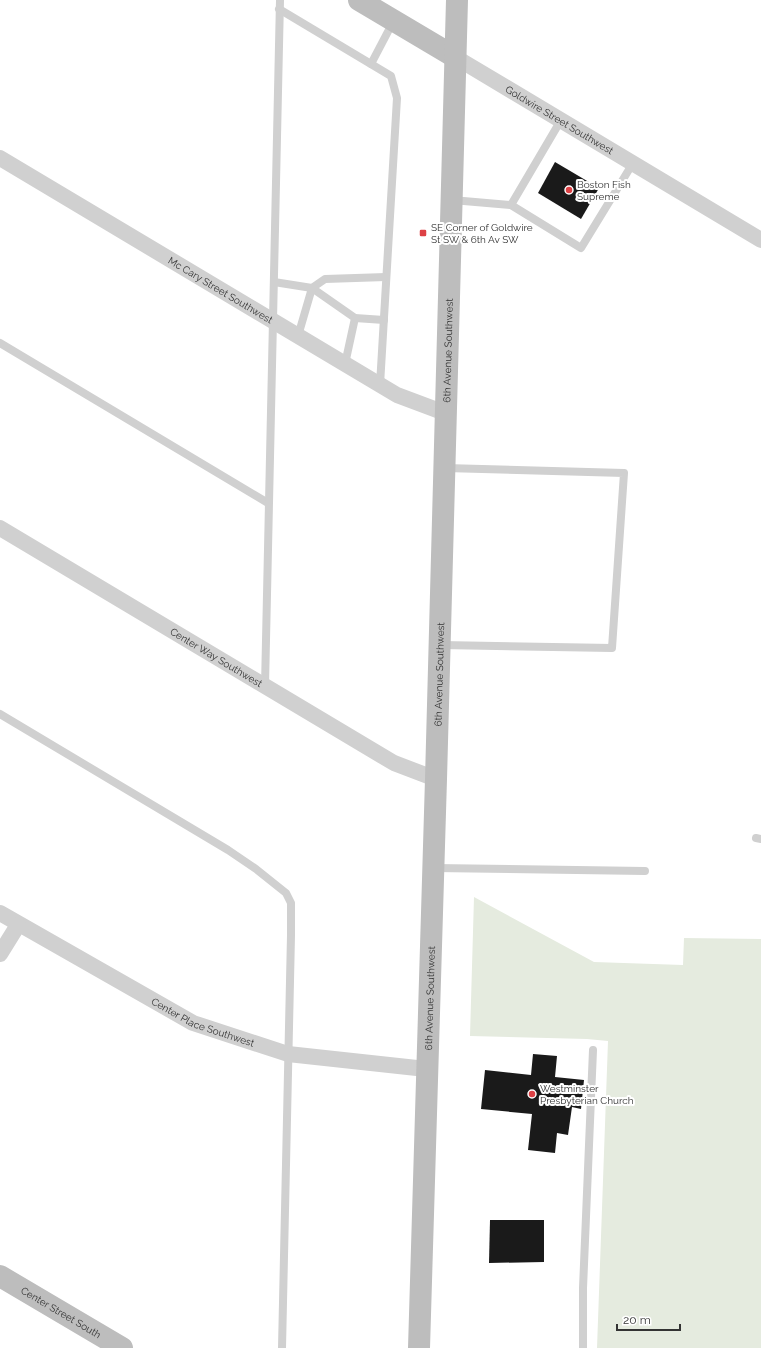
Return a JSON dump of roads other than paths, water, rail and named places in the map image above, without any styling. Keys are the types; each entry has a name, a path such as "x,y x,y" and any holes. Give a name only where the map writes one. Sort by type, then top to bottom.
{"main road":[{"name":"6th Avenue Southwest","path":"419,1348 457,0"},
{"name":"Goldwire Street Southwest","path":"361,1 455,57"},
{"name":"Center Street South","path":"0,1276 122,1348"}],"street":[{"name":"Goldwire Street Southwest","path":"455,57 761,240"},
{"name":"Mc Cary Street Southwest","path":"0,158 397,395 445,413"},
{"name":"Center Way Southwest","path":"0,528 394,762 436,779"},
{"name":"Center Place Southwest","path":"0,913 193,1022 288,1054 426,1069"},
{"path":"0,954 18,924"}],"lane":[{"path":"280,4 391,76 397,98 380,385"},
{"path":"265,686 280,4"},
{"path":"371,64 394,21"},
{"path":"511,205 561,120"},
{"path":"451,200 511,205 581,248 633,163"},
{"path":"298,336 312,288 325,279 386,277"},
{"path":"274,282 312,288 355,318 384,320"},
{"path":"345,364 355,318"},
{"path":"0,343 268,503"},
{"path":"440,645 612,648 624,472 444,468"},
{"path":"0,714 228,850 256,869 286,893 291,903 282,1348"},
{"path":"433,868 645,871"},
{"path":"583,1348 583,1288 593,1050"}],"place":[{"name":"Boston Fish Supreme","path":"569,190"},
{"name":"SE Corner of Goldwire St SW & 6th Av SW","path":"423,233"},
{"name":"Westminster Presbyterian Church","path":"532,1094"}]}
